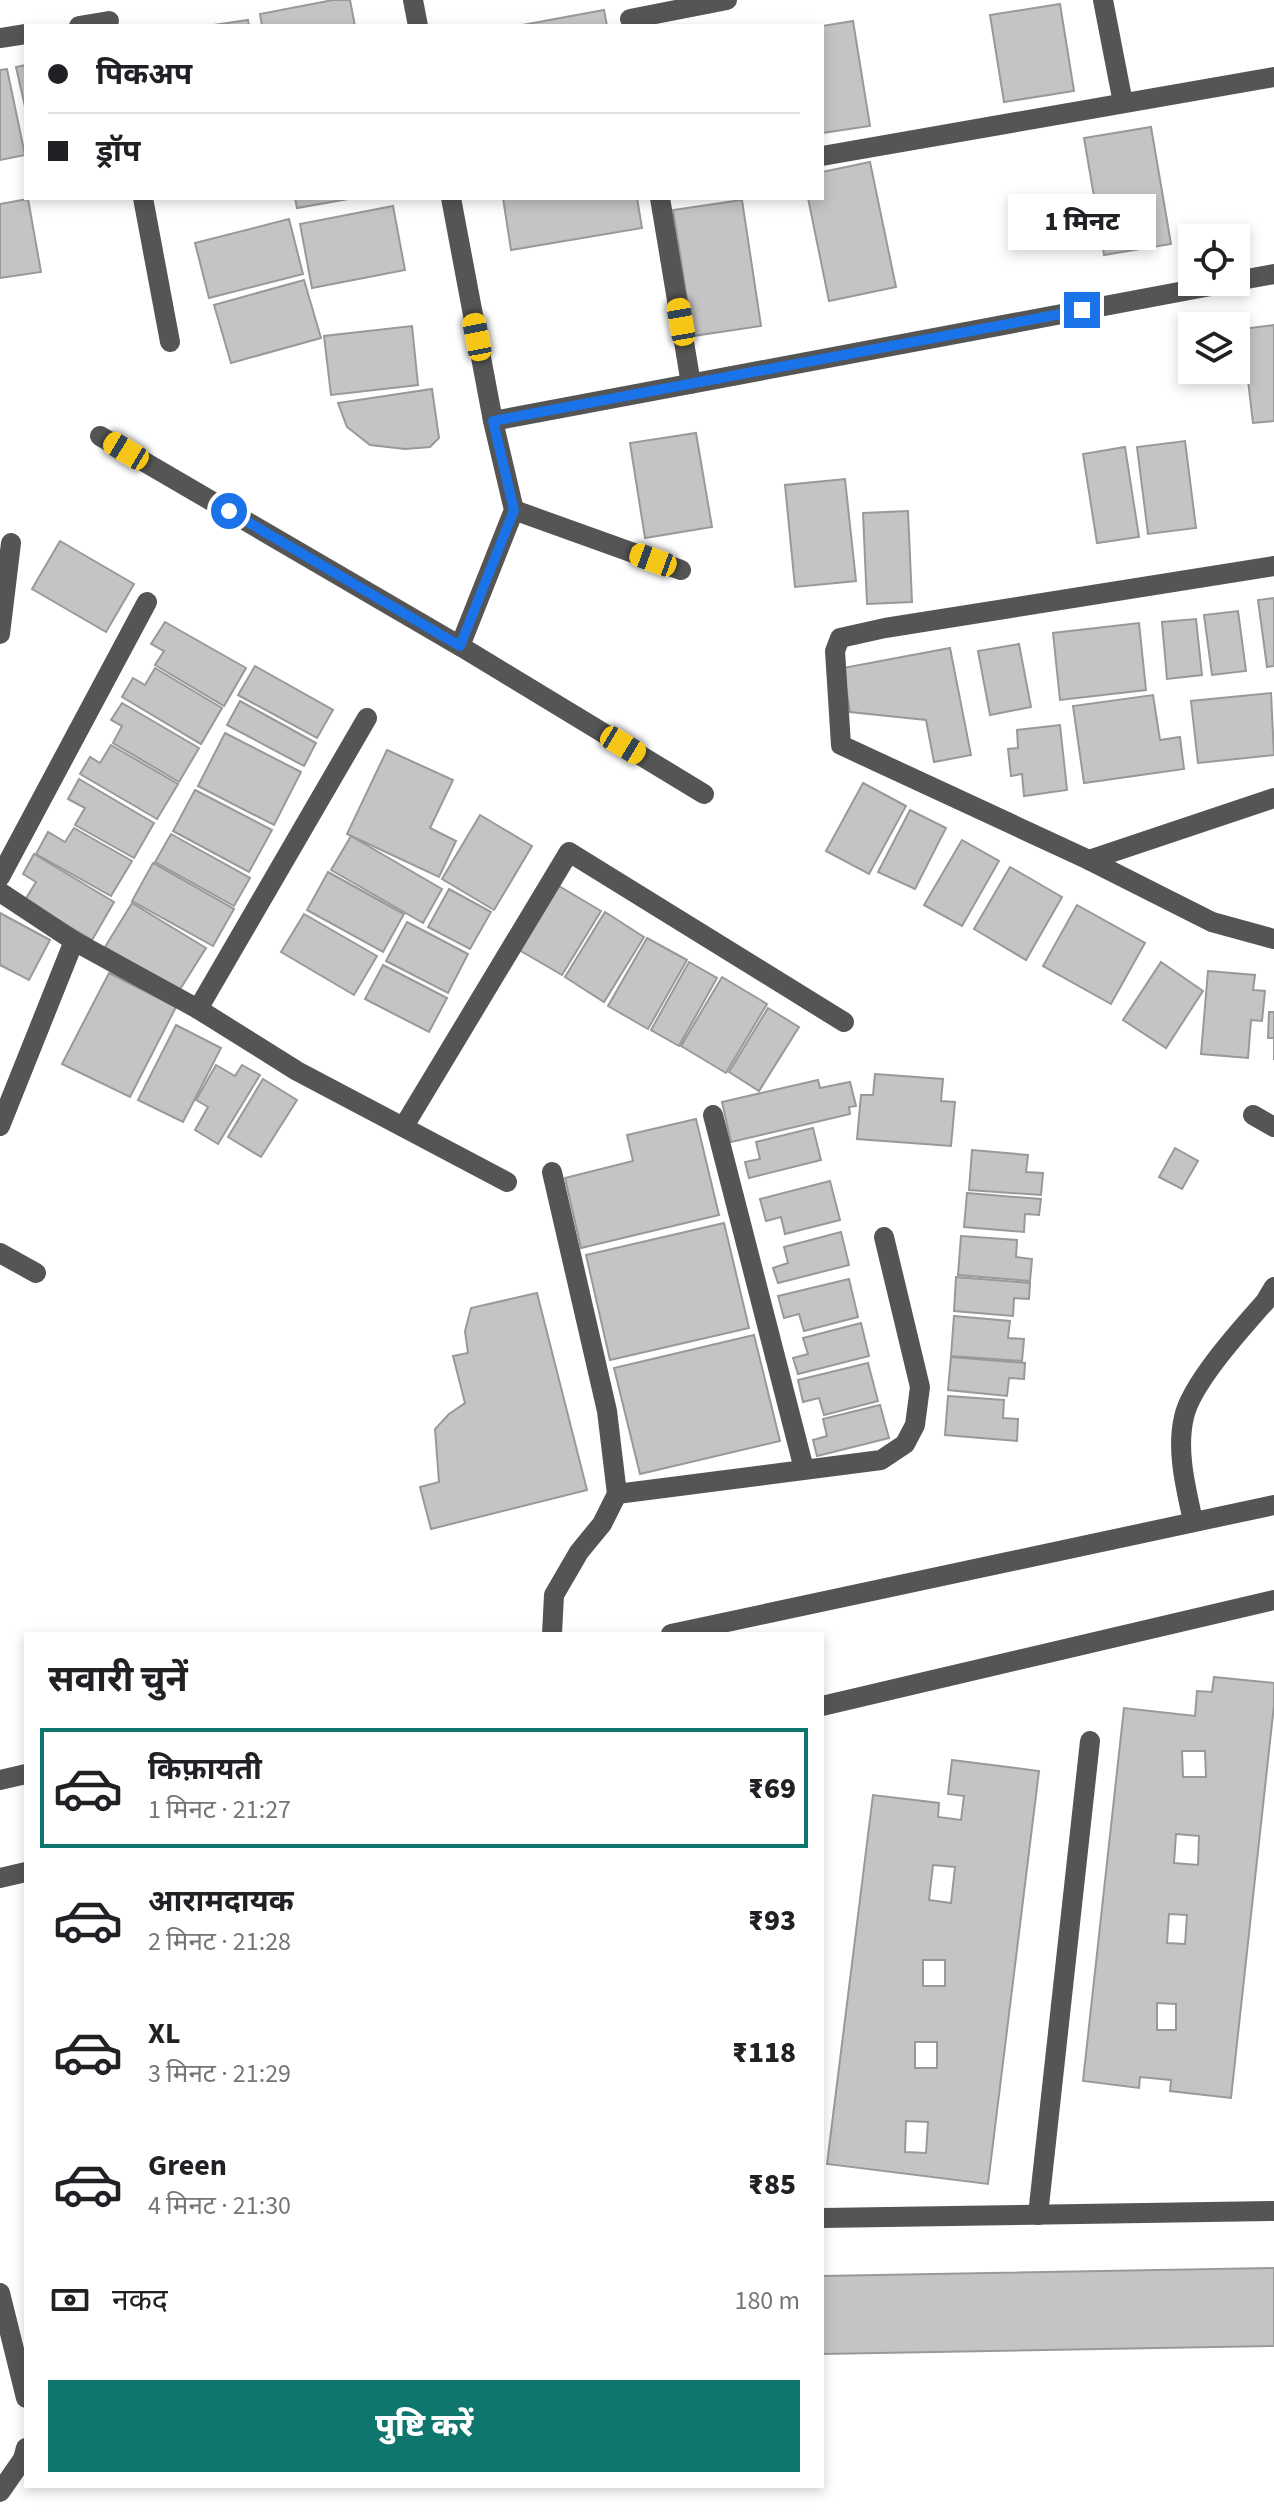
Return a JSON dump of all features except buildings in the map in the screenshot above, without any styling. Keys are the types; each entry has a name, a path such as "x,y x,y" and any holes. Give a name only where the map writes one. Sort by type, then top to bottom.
{"street":[{"path":"105,0 110,24"},
{"path":"413,0 418,24"},
{"path":"630,15 727,0"},
{"path":"1103,0 1123,103"},
{"path":"0,38 24,34"},
{"path":"824,156 1274,77"},
{"path":"143,200 170,342"},
{"path":"451,200 493,421 514,510 460,646"},
{"path":"660,200 691,384"},
{"path":"1250,279 1274,274"},
{"path":"493,421 1178,293"},
{"path":"100,436 460,646 704,794"},
{"path":"514,510 681,570"},
{"path":"0,634 11,543"},
{"path":"1274,566 885,628 840,638 835,651 841,745 1089,860 1212,922 1274,939"},
{"path":"0,877 147,602"},
{"path":"198,1009 367,718"},
{"path":"1089,860 1274,798"},
{"path":"404,1126 569,852 844,1022"},
{"path":"0,892 74,941 198,1009 297,1071 507,1182"},
{"path":"0,1126 74,941"},
{"path":"713,1115 804,1469"},
{"path":"1253,1115 1274,1127"},
{"path":"552,1172 607,1411 617,1494 602,1524 579,1552 554,1595 552,1632"},
{"path":"617,1494 881,1460 905,1444 915,1425 920,1387 884,1237"},
{"path":"0,1253 36,1273"},
{"path":"1193,1521 1182,1454 1183,1418 1187,1406 1192,1394 1274,1287"},
{"path":"680,1632 1274,1505"},
{"path":"824,1706 1274,1600"},
{"path":"1038,2215 1090,1741"},
{"path":"0,1780 24,1774"},
{"path":"0,1878 24,1872"},
{"path":"824,2218 1274,2211"},
{"path":"0,2293 24,2390"},
{"path":"0,2492 24,2455"}],"route":[{"path":"229,511 460,646 514,510 493,421 1082,310"}]}
